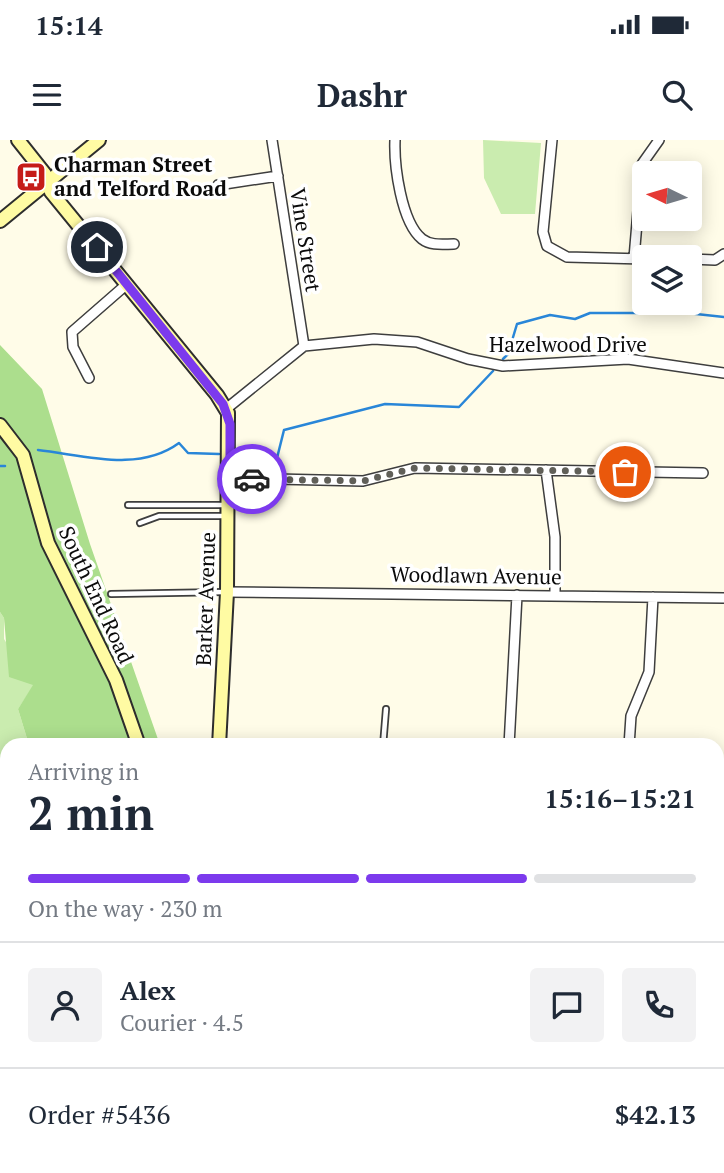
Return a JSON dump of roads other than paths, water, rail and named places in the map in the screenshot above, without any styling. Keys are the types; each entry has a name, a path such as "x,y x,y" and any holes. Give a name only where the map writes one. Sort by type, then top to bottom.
{"street":[{"path":"18,140 45,174 51,192 226,409 304,346"},
{"path":"0,221 99,140"},
{"name":"Vine Street","path":"272,140 304,346"},
{"path":"395,140 397,173 411,223 421,238 436,245 454,244"},
{"path":"552,140 543,232 547,246 555,253 567,257 632,259"},
{"path":"639,245 642,164 659,140"},
{"path":"218,185 278,176"},
{"path":"702,259 715,260 724,254"},
{"path":"89,378 73,347 72,332 77,324 127,284"},
{"name":"Hazelwood Drive","path":"304,346 391,338 503,366 628,359 724,373"},
{"name":"Barker Avenue","path":"219,738 230,478 230,424 226,409"},
{"name":"South End Road","path":"0,425 23,455 48,542 116,680 136,738"},
{"path":"230,478 356,481 415,468 703,473"},
{"path":"547,470 555,537 555,595"},
{"name":"Woodlawn Avenue","path":"227,592 724,598"},
{"path":"509,738 517,595"},
{"path":"630,738 631,716 649,671 653,597"}],"lane":[{"path":"128,505 229,511"},
{"path":"140,523 159,516 229,511"},
{"path":"111,594 227,592"},
{"path":"384,738 386,709"}],"waterway":[{"path":"503,359 508,354 517,324 550,315 575,319 590,313 687,313 724,317"},
{"path":"241,456 277,458 284,430 385,404 459,407 493,371"},
{"path":"38,450 128,460 163,452 179,443 188,453 219,454"},
{"path":"0,466 5,466"}],"place":[{"name":"Charman Street and Telford Road","path":"31,177"}]}
